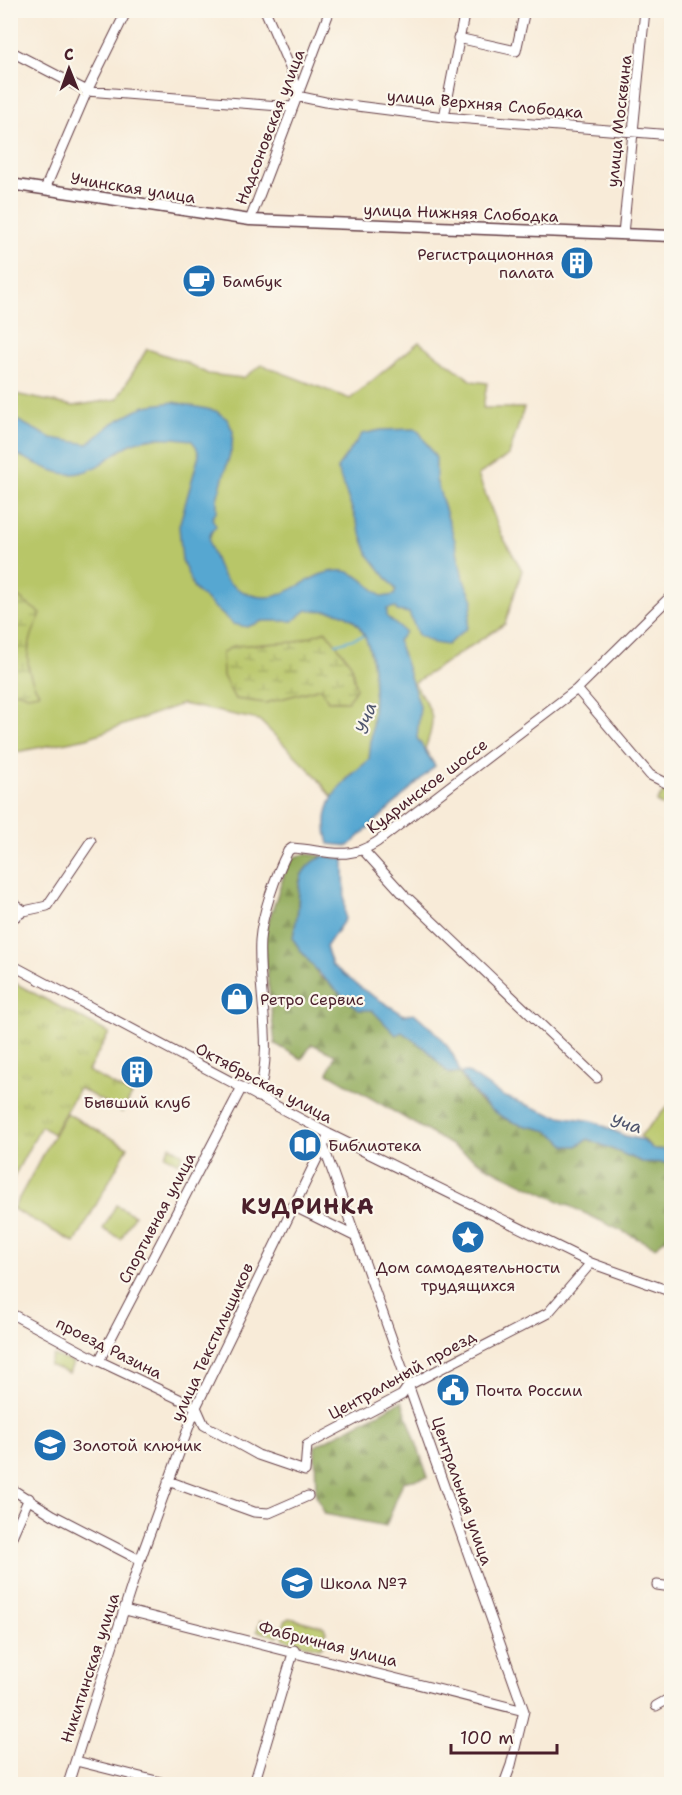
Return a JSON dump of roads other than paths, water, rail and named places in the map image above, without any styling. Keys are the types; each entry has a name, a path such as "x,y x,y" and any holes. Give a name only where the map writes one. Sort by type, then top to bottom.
{"main road":[{"name":"Учинская улица","path":"10,184 250,220"},
{"name":"улица Нижняя Слободка","path":"250,220 672,236"}],"street":[{"path":"45,189 87,91 127,10"},
{"path":"265,10 291,70 297,96"},
{"name":"Надсоновская улица","path":"250,220 330,10"},
{"path":"444,117 465,10"},
{"path":"458,38 516,51 525,10"},
{"name":"улица Москвина","path":"623,234 645,10"},
{"path":"10,51 87,91 292,107"},
{"name":"улица Верхняя Слободка","path":"297,96 325,102 444,117 672,135"},
{"name":"Кудринское шоссе","path":"258,1097 267,1062 260,962 262,923 288,851 292,848 350,855 364,851 463,778 577,689 672,595"},
{"path":"577,689 650,775 672,786"},
{"path":"10,920 24,911 47,906 91,841"},
{"path":"364,851 406,897 597,1078"},
{"path":"10,901 24,911"},
{"name":"Октябрьская улица","path":"10,964 329,1134 591,1263 672,1292"},
{"name":"Спортивная улица","path":"99,1361 242,1088"},
{"name":"улица Текстильщиков","path":"140,1560 196,1407 329,1134"},
{"name":"Центральная улица","path":"323,1145 524,1711"},
{"path":"293,1206 356,1237"},
{"name":"Центральный проезд","path":"196,1407 204,1425 258,1455 306,1471 307,1445 402,1395 409,1385 548,1313 591,1263"},
{"name":"проезд Разина","path":"10,1313 99,1361 196,1407"},
{"path":"168,1481 254,1512 269,1513 308,1496"},
{"path":"10,1488 53,1515 140,1560"},
{"path":"10,1540 29,1498"},
{"name":"Никитинская улица","path":"68,1785 140,1560"},
{"path":"657,1585 672,1587"},
{"name":"Фабричная улица","path":"125,1610 294,1650 524,1711"},
{"path":"254,1785 294,1650"},
{"path":"656,1706 672,1697"},
{"path":"504,1785 524,1711"},
{"path":"76,1761 169,1785"}],"water":[{"path":"174,402 216,411 227,419 233,431 232,447 217,499 217,511 212,518 216,526 210,534 210,542 217,565 225,579 238,589 258,597 271,597 319,575 344,571 360,578 382,597 394,595 396,590 369,556 337,468 362,434 381,430 415,429 436,458 436,480 455,541 463,578 473,600 467,628 447,645 434,643 418,635 409,613 397,611 395,607 387,609 387,617 405,632 398,641 420,706 417,738 435,766 349,846 329,844 326,817 340,786 369,760 374,678 365,637 355,622 340,613 307,610 293,621 263,621 247,627 233,624 194,589 182,560 179,526 199,455 191,440 150,438 134,442 94,468 71,474 49,469 11,452 11,417 51,438 88,444 113,423 145,406"},
{"path":"324,856 344,859 345,919 326,947 332,965 365,991 404,1015 414,1013 448,1047 460,1073 448,1073 427,1050 402,1032 396,1035 372,1010 359,1010 323,978 293,939 301,876 308,866"},
{"path":"467,1072 503,1096 553,1115 593,1121 625,1136 643,1140 653,1149 671,1150 671,1163 642,1162 588,1139 577,1146 566,1146 547,1131 502,1117 476,1095 460,1073"}],"waterway":[{"path":"336,644 363,636"}],"place":[{"name":"Регистрационная палата","path":"577,263"},
{"name":"Бамбук","path":"199,281"},
{"name":"Ретро Сервис","path":"237,999"},
{"name":"Бывший клуб","path":"137,1072"},
{"name":"Библиотека","path":"305,1145"},
{"name":"Дом самодеятельности трудящихся","path":"468,1237"},
{"name":"Почта России","path":"453,1390"},
{"name":"Золотой ключик","path":"50,1445"},
{"name":"Школа №7","path":"297,1583"}],"district":[{"name":"КУДРИНКА","path":"308,1206"}],"water label":[{"name":"Уча","path":"366,718"},
{"name":"Уча","path":"626,1124"}]}
